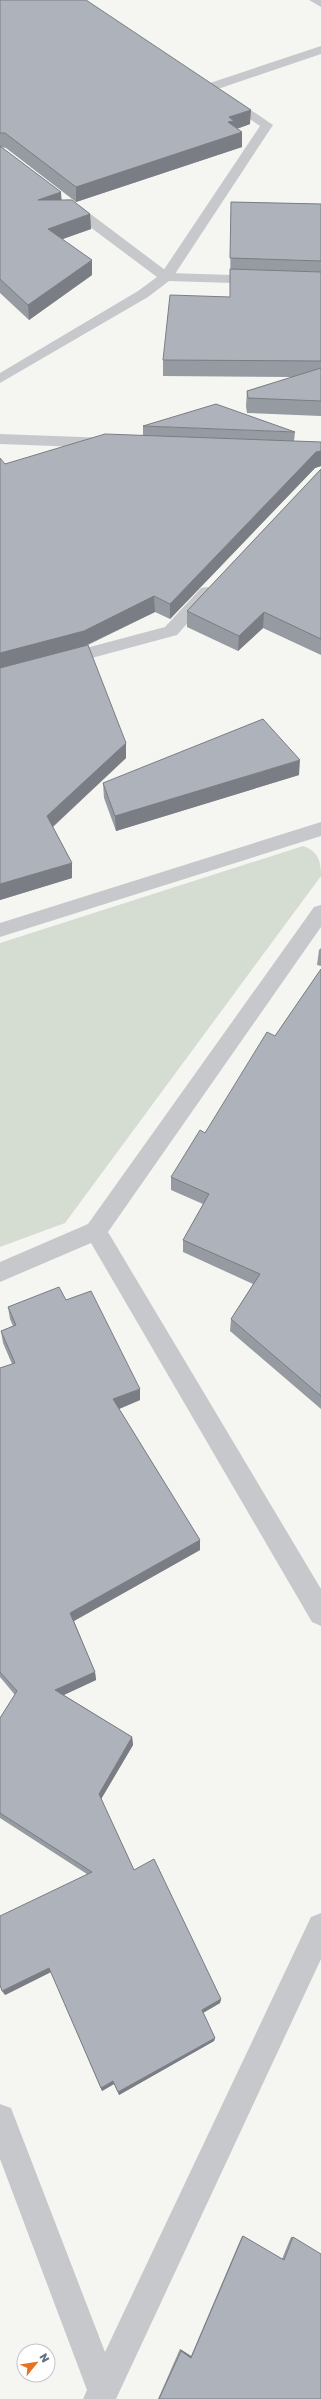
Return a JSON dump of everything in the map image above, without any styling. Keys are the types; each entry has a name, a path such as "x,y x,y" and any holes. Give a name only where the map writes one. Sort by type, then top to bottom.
{"street":[{"path":"315,0 321,4"},
{"path":"211,87 321,50"},
{"path":"0,379 143,294 166,277 267,125 198,78"},
{"path":"55,194 135,256 166,277 321,282"},
{"path":"0,439 125,444"},
{"path":"45,664 171,630 219,580"},
{"path":"0,930 321,829"},
{"path":"0,1272 96,1231 321,912"},
{"path":"96,1231 321,1613"},
{"path":"101,2395 321,1927"},
{"path":"0,2119 101,2395"}],"shaded area":[{"path":"303,846 308,848 318,857 321,876 65,1223 0,1247 0,943"}],"building":[{"path":"0,0 86,0 251,110 229,117 234,121 228,122 242,132 76,187 5,133 0,133"},
{"path":"0,146 61,192 38,200 72,200 90,214 48,229 92,260 28,305 0,279"},
{"path":"231,202 321,204 321,261 230,258"},
{"path":"230,269 321,272 321,361 163,360 170,295 230,297"},
{"path":"321,368 321,401 248,398 247,391"},
{"path":"216,404 295,432 143,426"},
{"path":"105,434 321,442 321,451 316,452 170,604 154,596 84,631 0,653 0,458 5,464"},
{"path":"321,469 321,639 264,612 239,636 187,611"},
{"path":"88,645 126,743 47,816 72,863 0,884 0,668"},
{"path":"263,719 300,760 115,816 103,783"},
{"path":"321,969 321,1396 231,1319 260,1274 183,1240 209,1194 171,1177 200,1130 205,1133 267,1032 275,1036"},
{"path":"59,1287 66,1300 91,1291 140,1389 113,1399 200,1540 70,1613 95,1672 55,1690 132,1737 99,1794 134,1870 154,1859 221,1999 202,2010 215,2038 118,2092 113,2081 101,2088 49,1968 2,1991 0,1985 0,1916 92,1872 0,1813 0,1718 17,1691 0,1672 0,1368 15,1363 1,1331 16,1325 8,1307"},
{"path":"243,2236 284,2260 293,2237 321,2254 321,2399 159,2399 181,2351 191,2358"}]}
